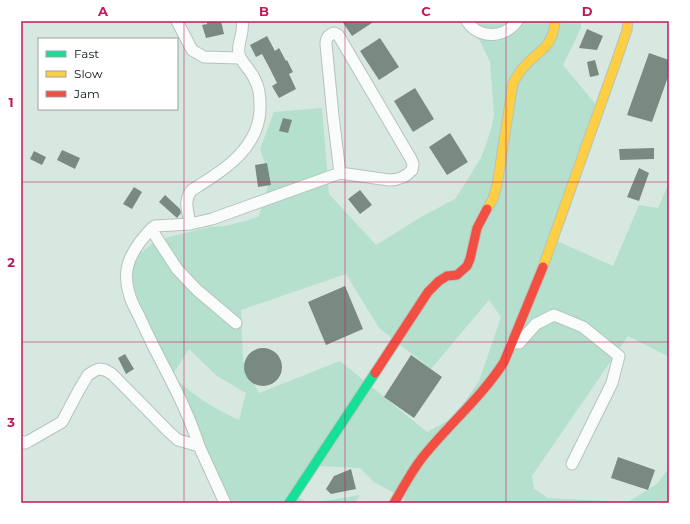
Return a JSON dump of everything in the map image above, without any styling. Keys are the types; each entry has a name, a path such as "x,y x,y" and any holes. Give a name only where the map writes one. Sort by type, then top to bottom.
{"street":[{"path":"177,21 192,50 204,57 240,58"},
{"path":"190,224 186,200 188,195 192,190 229,165 242,154 257,128 260,112 260,95 255,80 240,58 239,52 242,21"},
{"path":"467,21 477,31 486,35 503,33 512,28 517,21"},
{"path":"289,503 428,292 439,281 447,276 457,275 467,266 477,228 487,211 497,185 514,83 521,70 551,42 555,31 554,21"},
{"path":"394,503 422,458 481,394 498,372 512,343 539,278 563,214 616,62 628,21"},
{"path":"225,503 199,446 189,417 148,339 129,293 127,266 129,258 151,229 164,225 190,224 212,219 340,172 372,178 395,180 408,174 412,170 413,164 340,38 334,33 327,37 326,44 340,172"},
{"path":"151,229 177,269 197,290 236,323"},
{"path":"512,343 519,343 536,324 554,315 582,327 619,356 612,383 572,464"},
{"path":"21,441 25,443 62,422 88,376 99,369 105,370 112,374 178,440 199,446"}],"green space":[{"path":"467,21 581,21 581,28 563,65 597,106 557,241 613,266 639,205 658,208 669,183 669,357 628,336 532,476 534,489 548,498 628,502 657,484 669,468 669,503 403,503 405,499 374,482 360,468 318,466 298,498 310,503 221,503 134,306 131,261 154,242 210,227 224,226 246,221 259,216 270,178 260,149 274,112 322,108 329,194 376,245 421,217 455,199 481,158 491,130 494,115 490,62 478,37","holes":["346,274 379,328 431,369 489,300 501,317 479,381 454,417 427,432 340,361 259,393 243,361 241,310","189,349 217,376 246,393 239,420 204,401 172,376"]},
{"path":"360,495 355,503 312,503"}],"building":[{"path":"207,21 221,21 224,34 206,38 202,25 207,24"},
{"path":"342,21 375,21 352,36"},
{"path":"587,29 603,36 597,50 579,48"},
{"path":"267,36 275,51 279,48 293,72 289,74 296,89 279,98 272,86 277,83 262,54 256,57 250,45"},
{"path":"380,38 399,67 379,80 360,51"},
{"path":"649,53 669,60 669,74 652,122 627,115"},
{"path":"595,60 599,75 590,77 587,62"},
{"path":"415,88 434,119 413,132 394,101"},
{"path":"283,118 292,120 288,133 279,131"},
{"path":"450,133 468,162 447,175 429,147"},
{"path":"654,148 654,159 620,160 619,149"},
{"path":"62,150 80,158 75,169 57,160"},
{"path":"34,151 46,157 42,165 30,159"},
{"path":"267,163 271,185 258,187 255,165"},
{"path":"639,168 649,173 639,201 627,197"},
{"path":"134,187 142,192 132,209 123,204"},
{"path":"360,190 372,205 360,214 348,199"},
{"path":"165,195 180,209 181,213 177,218 159,202"},
{"path":"345,286 363,329 326,345 308,302"},
{"path":"259,348 267,348 274,351 279,356 282,367 279,378 274,383 267,386 259,386 252,383 247,378 244,371 244,363 247,356 252,351"},
{"path":"125,354 134,369 126,374 118,358"},
{"path":"411,355 442,377 414,418 384,397"},
{"path":"618,457 655,470 648,490 611,478"},
{"path":"351,469 356,489 331,494 326,489 334,476"}],"traffic: fast":[{"path":"289,503 375,373"}],"traffic: slow":[{"path":"487,209 493,199 497,185 513,83 522,69 548,44 554,31 555,21"},
{"path":"543,267 616,62 627,30 628,21"}],"traffic: jam":[{"path":"375,373 428,292 439,281 447,276 457,275 467,266 477,228 487,209"},
{"path":"394,503 422,458 485,388 504,362 543,267"}]}
